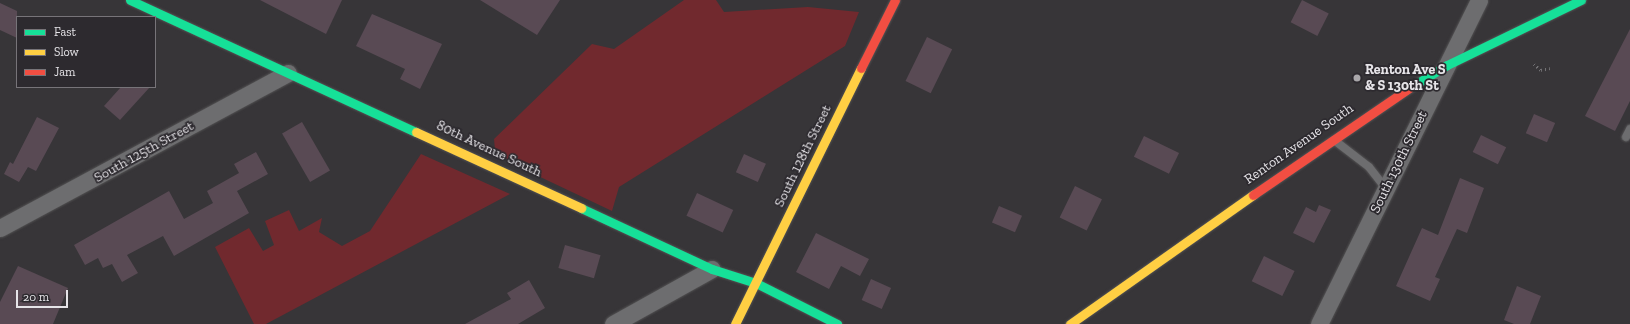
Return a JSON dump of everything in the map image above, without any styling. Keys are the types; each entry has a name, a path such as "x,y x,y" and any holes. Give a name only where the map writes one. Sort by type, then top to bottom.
{"street":[{"name":"80th Avenue South","path":"130,0 712,268 756,283 837,324"},
{"name":"South 128th Street","path":"735,324 895,0"},
{"name":"South 130th Street","path":"1319,324 1479,0"},
{"name":"Renton Avenue South","path":"1070,324 1332,138 1447,65 1581,0"},
{"name":"South 125th Street","path":"0,228 288,73"},
{"path":"613,324 712,268"}],"lane":[{"path":"1626,136 1630,129"},
{"path":"1332,138 1369,167 1386,189"}],"path":[{"path":"1534,64 1541,70 1550,68"}],"shaded area":[{"path":"684,0 716,0 724,12 808,7 859,12 845,46 619,187 612,211 515,165 495,150 494,139 592,44 614,49"},
{"path":"421,154 510,194 266,324 254,324 215,247 249,228 263,251 274,245 265,221 289,210 299,231 322,218 319,232 342,246 370,231"}],"building":[{"path":"260,0 342,0 326,34"},
{"path":"480,0 560,0 537,35"},
{"path":"1302,0 1329,14 1317,36 1291,22"},
{"path":"0,3 17,11 16,38 0,30"},
{"path":"372,14 442,44 420,89 400,79 405,69 356,46"},
{"path":"1630,29 1630,101 1615,131 1585,116"},
{"path":"927,37 952,49 931,93 906,81"},
{"path":"120,88 149,88 120,120 104,106"},
{"path":"1534,114 1555,123 1547,142 1526,133"},
{"path":"37,117 59,128 36,171 28,167 19,182 4,174 10,162 13,164"},
{"path":"302,122 330,170 310,182 282,134"},
{"path":"1481,135 1506,147 1498,164 1473,152"},
{"path":"1144,136 1179,153 1169,174 1134,157"},
{"path":"256,152 268,174 237,191 249,213 174,256 163,236 127,255 138,273 122,282 112,264 103,268 98,258 85,265 74,245 169,191 184,219 213,203 207,191 239,173 234,164"},
{"path":"744,154 766,164 758,182 736,172"},
{"path":"1460,178 1484,188 1467,233 1457,229 1435,277 1440,279 1430,301 1396,286 1422,228 1438,235"},
{"path":"1075,186 1102,199 1087,231 1060,217"},
{"path":"697,193 733,210 723,233 686,216"},
{"path":"1319,205 1331,210 1314,243 1293,233 1306,207 1316,212"},
{"path":"999,206 1022,216 1015,232 992,223"},
{"path":"816,233 869,259 860,276 841,266 829,289 796,272"},
{"path":"565,245 601,255 594,278 558,268"},
{"path":"1264,256 1295,271 1282,296 1252,281"},
{"path":"18,266 68,288 53,324 0,324 0,302"},
{"path":"871,279 891,288 882,309 862,300"},
{"path":"529,280 545,308 518,324 465,324 511,299 507,293"},
{"path":"1517,286 1541,296 1530,324 1514,324 1504,320"}],"traffic: fast":[{"path":"130,0 416,132"},
{"path":"1411,87 1447,65 1581,0"},
{"path":"581,208 712,269 756,283 837,324"}],"traffic: slow":[{"path":"735,324 861,68"},
{"path":"416,132 581,208"},
{"path":"1070,324 1253,195"}],"traffic: jam":[{"path":"861,68 895,0"},
{"path":"1253,195 1411,87"}],"place":[{"name":"Renton Ave S & S 130th St","path":"1357,78"}]}
